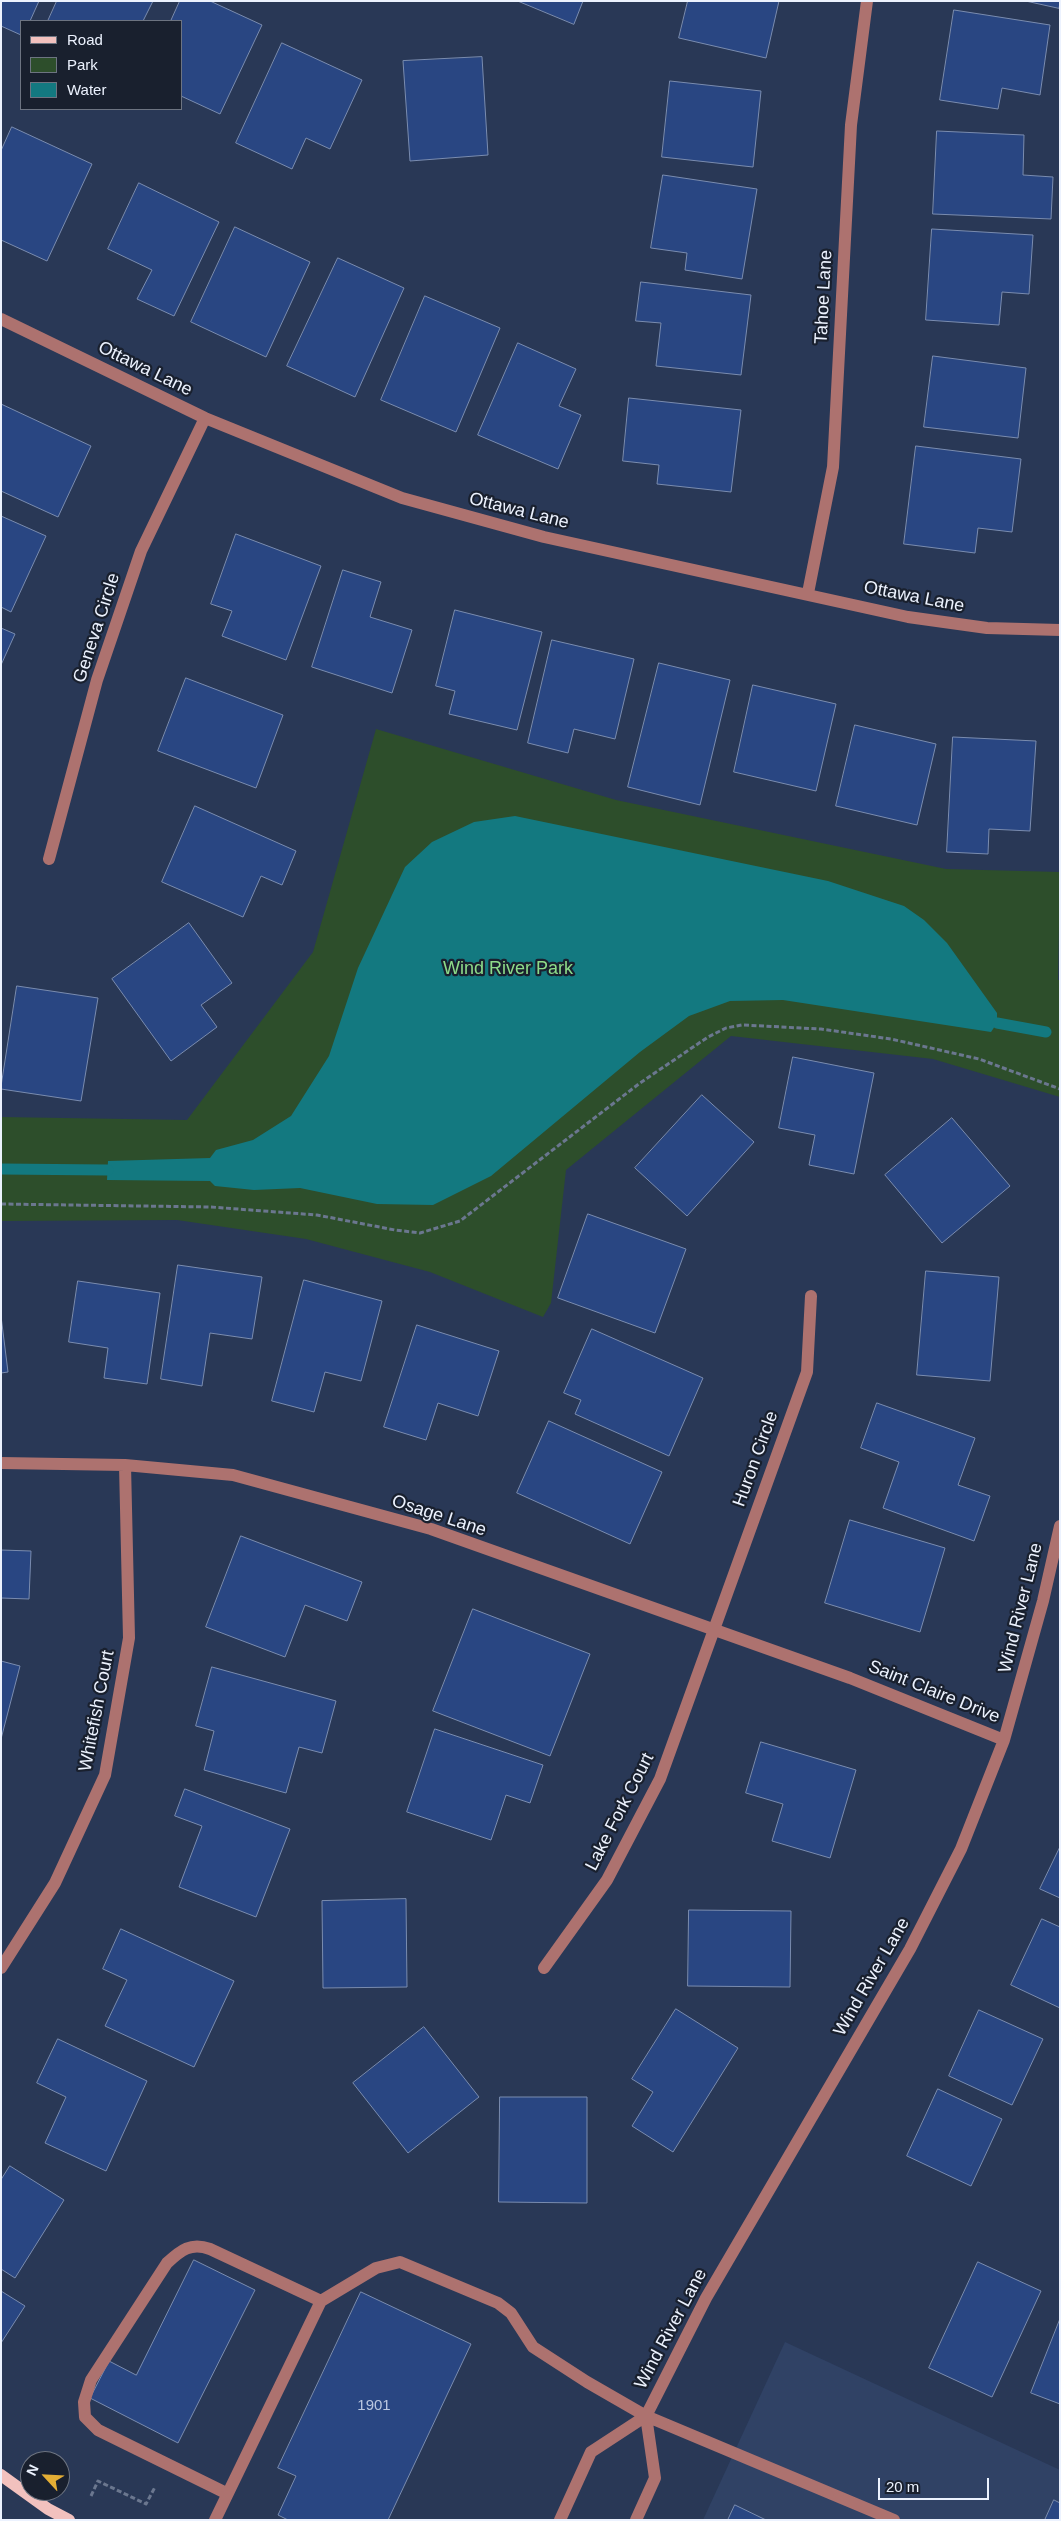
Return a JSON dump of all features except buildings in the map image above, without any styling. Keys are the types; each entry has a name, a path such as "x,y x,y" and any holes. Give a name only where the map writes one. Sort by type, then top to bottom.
{"main road":[{"path":"1,2475 48,2509 69,2520"}],"street":[{"name":"Tahoe Lane","path":"808,593 834,466 851,125 867,1"},
{"name":"Ottawa Lane","path":"1,319 205,418 402,498 544,537 808,593 908,617 979,627 1060,630"},
{"name":"Geneva Circle","path":"49,859 96,680 141,551 205,418"},
{"name":"Huron Circle","path":"712,1631 807,1372 811,1296"},
{"name":"Osage Lane","path":"1,1463 125,1465 232,1475 431,1529 712,1631 850,1678"},
{"name":"Whitefish Court","path":"1,1968 54,1884 105,1775 129,1638 125,1465"},
{"name":"Wind River Lane","path":"560,2520 591,2452 646,2416 706,2298 910,1949 960,1849 1004,1740 1043,1601 1060,1526"},
{"name":"Lake Fork Court","path":"544,1968 607,1880 660,1779 712,1631"},
{"name":"Saint Claire Drive","path":"850,1678 1004,1740"},
{"path":"226,2494 98,2430 85,2417 84,2402 91,2380 167,2263 182,2250 200,2245 321,2301"},
{"path":"215,2520 321,2301 376,2268 400,2262 498,2303 511,2313 533,2346 587,2382 646,2416 894,2520"},
{"name":"Wind River Lane","path":"636,2520 655,2478 646,2416"}],"path":[{"path":"1,1204 211,1207 317,1215 395,1230 420,1232 460,1221 640,1083 708,1037 726,1028 742,1025 821,1029 891,1038 978,1059 1060,1089"},
{"path":"91,2496 98,2481 146,2504 166,2464"}],"shaded area":[{"path":"785,2342 1060,2470 1060,2520 703,2520"}],"green space":[{"name":"Wind River Park","path":"376,729 616,800 946,869 1060,872 1058,980 1060,980 1060,1097 933,1059 731,1036 566,1170 551,1303 543,1317 430,1272 306,1239 177,1220 1,1221 1,1117 187,1120 313,952"}],"water":[{"path":"515,816 828,881 904,906 924,920 947,943 997,1013 997,1023 991,1032 783,1000 730,1001 689,1016 640,1052 491,1176 433,1205 377,1204 300,1188 254,1190 215,1186 210,1181 107,1180 108,1161 210,1158 216,1150 253,1140 291,1116 329,1056 358,968 405,867 432,842 474,822"}],"waterway":[{"path":"997,1023 1046,1032"},
{"path":"1,1169 108,1170"}]}
